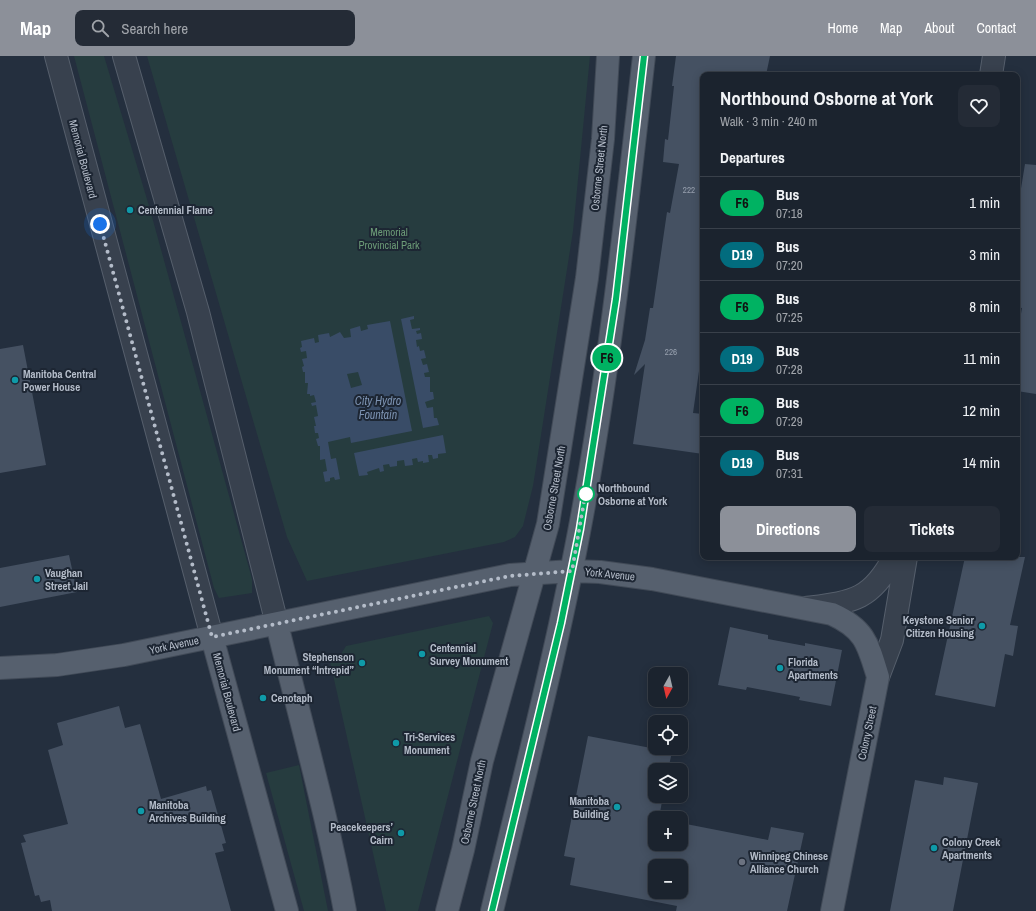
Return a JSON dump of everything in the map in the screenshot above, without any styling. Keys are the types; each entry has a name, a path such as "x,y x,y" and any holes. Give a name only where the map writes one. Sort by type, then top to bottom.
{"main road":[{"name":"Osborne Street North","path":"447,911 463,850 482,761 548,524 587,278 603,139 608,56"},
{"path":"492,911 561,623 572,571 616,299 644,56"},
{"name":"York Avenue","path":"0,668 29,667 94,660 510,576 572,571 600,572 652,579 832,614 847,621 857,628 871,653 878,676"},
{"path":"277,624 315,772 336,863 345,911"},
{"name":"Memorial Boulevard","path":"212,637 287,911"},
{"name":"Colony Street","path":"832,911 878,676"}],"street":[{"name":"Memorial Boulevard","path":"56,56 212,637"},
{"path":"124,56 198,312 277,624"},
{"path":"991,72 994,56"},
{"path":"803,608 840,604 864,595 880,580 892,560"},
{"name":"Colony Street","path":"878,676 892,640 905,560"}],"green space":[{"path":"74,56 104,56 149,206 252,579 252,593 219,598 214,588"},
{"name":"Memorial Provincial Park","path":"147,56 590,56 573,231 533,486 523,526 515,537 504,542 307,581 287,537"},
{"path":"489,616 493,623 418,911 386,911 329,657 341,654 346,646"},
{"path":"299,765 328,911 304,911 266,773"}],"water":[{"name":"City Hydro Fountain","path":"414,316 414,319 410,320 412,329 420,328 420,330 416,331 417,334 421,333 422,339 416,340 417,347 419,346 420,351 424,350 426,358 421,359 423,365 427,364 429,372 424,373 425,377 430,377 430,392 433,392 434,399 425,402 427,408 433,407 434,418 437,418 439,425 423,428 401,319"},
{"name":"City Hydro Fountain","path":"390,321 412,431 351,443 350,437 328,442 331,459 336,458 340,479 335,480 334,477 330,478 330,481 325,482 323,472 327,471 325,459 320,460 320,446 318,446 316,439 319,438 318,433 315,433 314,426 316,426 314,417 318,416 316,405 312,406 311,403 316,402 314,395 310,396 310,394 307,394 308,383 305,383 305,372 303,372 302,367 304,366 302,359 307,358 306,351 301,352 301,341 314,338 315,343 319,342 318,335 329,333 330,337 340,332 344,338 351,337 350,329 360,326 361,331 368,329 367,325","holes":["358,372 362,385 351,388 347,374"]},
{"name":"City Hydro Fountain","path":"443,435 446,453 438,454 438,458 433,459 432,455 428,455 429,462 418,462 417,458 412,459 413,465 405,466 404,460 397,461 397,466 390,467 389,464 383,465 384,471 380,472 379,468 367,472 368,475 359,476 354,453"}],"building":[{"path":"676,56 770,56 767,72 700,72 700,364 693,413 700,414 700,454 633,444 645,364 634,375 645,340 650,308 653,308 667,212 670,213 679,164 663,162 665,139 668,140 674,86 672,86"},
{"path":"1025,164 1036,165 1036,394 1020,391 1020,320 1022,308 1020,308 1020,195"},
{"name":"Manitoba Central Power House","path":"23,345 46,465 0,473 0,349"},
{"name":"Vaughan Street Jail","path":"69,555 77,592 0,607 0,568"},
{"name":"Keystone Senior Citizen Housing","path":"1020,557 1025,557 1010,625 1018,626 1013,656 1005,654 995,707 935,695 964,560 1020,560"},
{"name":"Florida Apartments","path":"730,627 768,635 768,639 805,646 805,643 842,650 831,706 799,700 800,697 747,687 746,690 718,685"},
{"name":"Manitoba Archives Building","path":"119,706 125,728 140,724 161,799 206,786 207,791 211,790 226,843 222,844 224,851 215,853 231,911 52,911 50,900 41,902 39,895 35,896 21,843 26,842 23,835 68,824 48,750 63,745 57,723"},
{"path":"588,736 648,747 648,755 671,755 670,763 648,763 648,803 662,803 660,811 648,811 648,851 688,851 688,824 768,840 771,827 804,833 787,911 676,911 677,906 570,885 575,858 564,856"},
{"name":"Colony Creek Apartments","path":"944,777 978,783 953,911 890,911 915,780 943,785"}],"bus line":[{"name":"F6","path":"492,911 561,623 580,529 616,299 629,200 644,56"}],"place":[{"name":"Centennial Flame","path":"130,210"},
{"name":"Manitoba Central Power House","path":"15,380"},
{"name":"Northbound Osborne at York","path":"586,494"},
{"name":"Vaughan Street Jail","path":"37,579"},
{"name":"Keystone Senior Citizen Housing","path":"982,626"},
{"name":"Centennial Survey Monument","path":"422,654"},
{"name":"Stephenson Monument “Intrepid”","path":"362,663"},
{"name":"Florida Apartments","path":"780,668"},
{"name":"Cenotaph","path":"263,698"},
{"name":"Tri-Services Monument","path":"396,743"},
{"name":"Manitoba Building","path":"617,807"},
{"name":"Manitoba Archives Building","path":"141,811"},
{"name":"Peacekeepers’ Cairn","path":"401,833"},
{"name":"Colony Creek Apartments","path":"934,848"},
{"name":"Winnipeg Chinese Alliance Church","path":"742,862"}],"route":[{"path":"100,224 212,637 510,576 572,571 586,490 586,494"}]}
